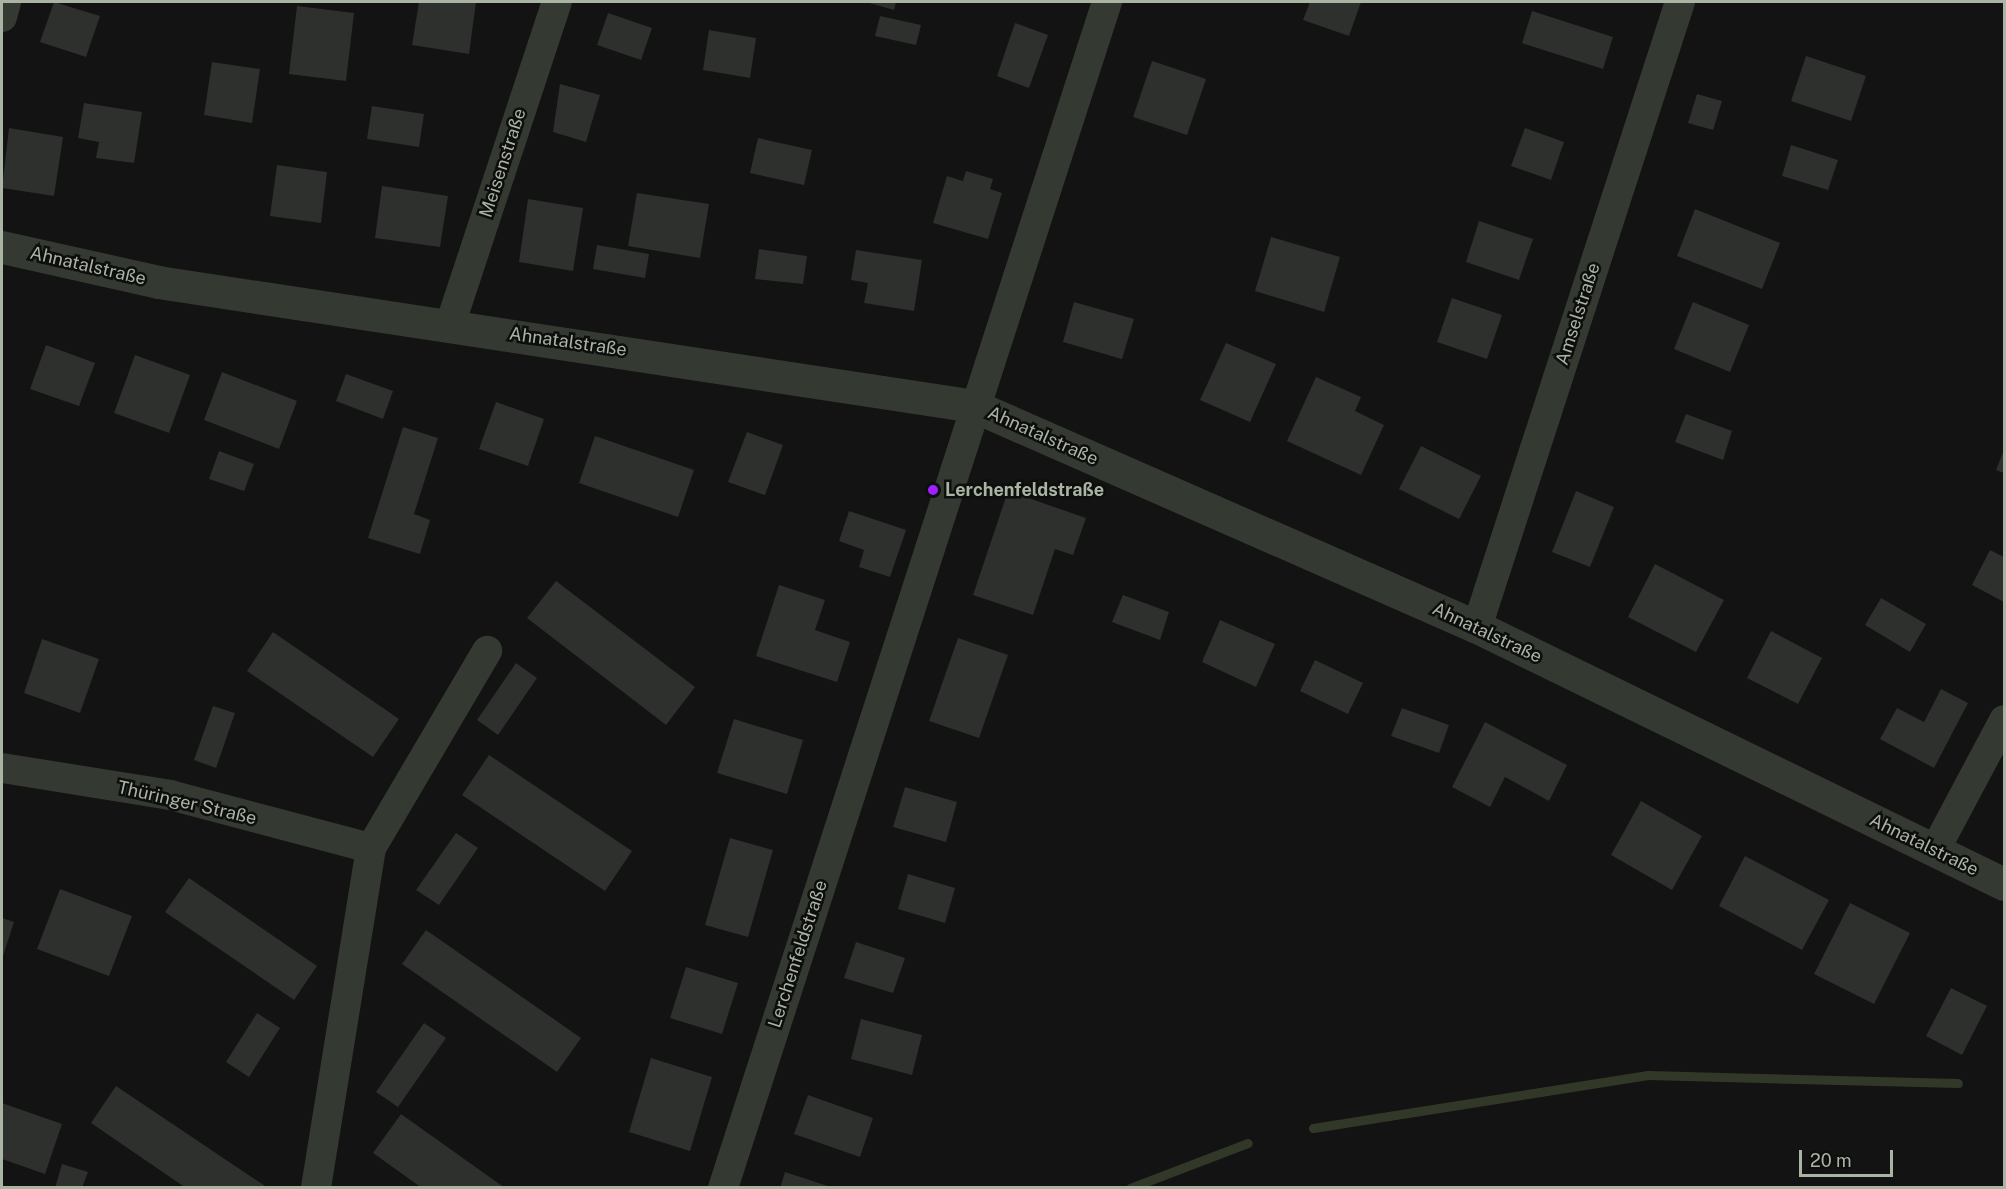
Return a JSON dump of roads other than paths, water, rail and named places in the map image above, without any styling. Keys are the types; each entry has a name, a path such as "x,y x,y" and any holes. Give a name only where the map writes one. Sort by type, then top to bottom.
{"street":[{"path":"2,17 6,2"},
{"name":"Meisenstraße","path":"450,326 557,2"},
{"name":"Lerchenfeldstraße","path":"723,1188 974,406 1107,2"},
{"name":"Amselstraße","path":"1477,627 1680,2"},
{"name":"Ahnatalstraße","path":"2,247 158,282 974,406 1477,627 2004,884"},
{"path":"316,1188 371,848 487,651"},
{"path":"1935,850 2004,720"},
{"name":"Thüringer Straße","path":"2,768 171,795 371,848"}],"waterway":[{"path":"1313,1128 1648,1075 1958,1083"},
{"path":"1130,1188 1248,1143"}],"place":[{"name":"Lerchenfeldstraße","path":"933,490"}]}
